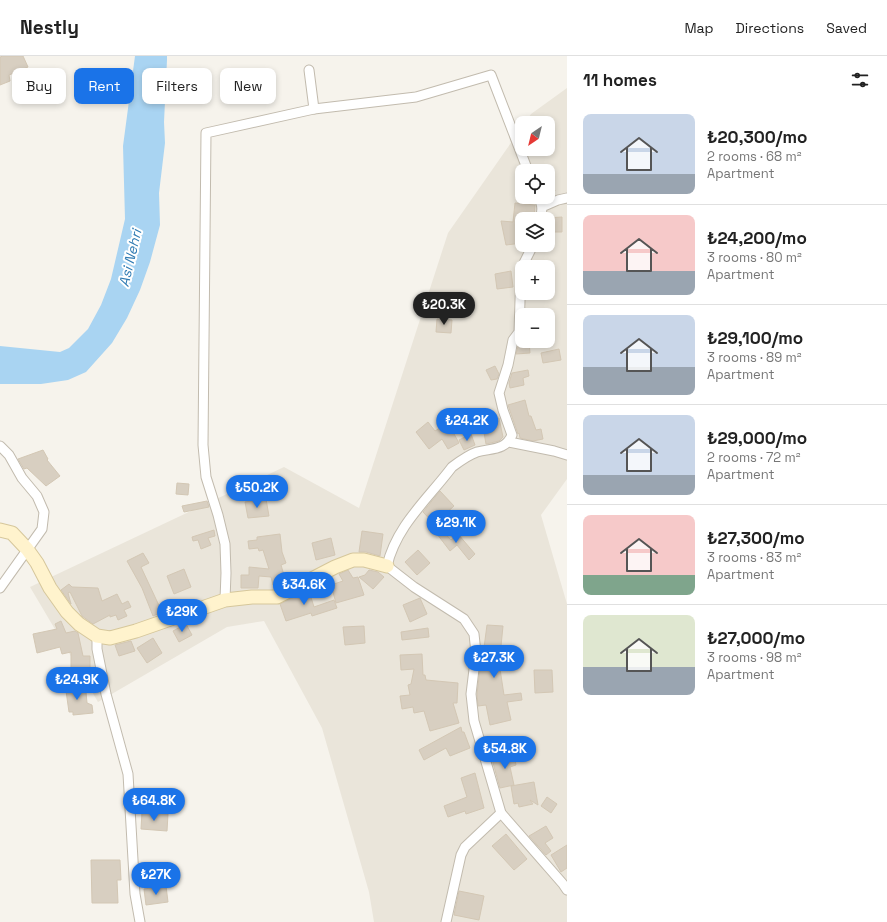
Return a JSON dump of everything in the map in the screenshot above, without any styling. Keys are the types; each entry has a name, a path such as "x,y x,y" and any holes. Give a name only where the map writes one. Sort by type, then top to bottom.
{"street":[{"path":"309,70 314,109"},
{"path":"225,600 225,544 206,477 203,445 206,133 314,109 416,96 491,75 525,164"},
{"path":"542,207 567,198"},
{"path":"541,204 542,212"},
{"path":"387,566 390,552 399,533 452,467 462,459 476,452 497,449 509,442 512,435 503,410 499,393 508,365 513,340 519,332 520,300"},
{"path":"509,442 567,455"},
{"path":"0,446 9,455 22,478 37,496 44,512 42,529 0,588"},
{"path":"0,530 12,533 27,549 37,563 50,588 67,612 79,624 97,636 110,638 136,631 225,600 252,597 277,597 335,567 353,560 364,560 387,566 414,587 464,619 474,634 476,653 471,694 474,721 501,813 564,884 567,890"},
{"path":"97,636 97,649 106,694 128,774 136,894 140,922"},
{"path":"446,922 461,855 465,847 501,813"}],"shaded area":[{"path":"567,88 567,479 541,515 567,604 567,922 374,922 369,892 322,728 264,621 227,627 98,702 30,587 284,467 359,508 448,233 515,137 515,156 555,156 555,116 530,116"}],"water":[{"name":"Asi Nehri","path":"135,56 167,56 166,68 142,68 142,104 165,104 165,143 159,193 160,225 150,262 140,290 127,318 112,343 86,372 68,380 41,384 0,384 0,346 60,352 69,348 88,329 101,305 111,279 125,219 123,146 129,104 134,104 133,68"}],"building":[{"path":"23,56 28,67 12,68 12,74 9,75 10,81 0,85 0,57"},
{"path":"515,203 535,205 534,212 515,212 515,244 506,245 501,221 513,222"},
{"path":"562,217 562,232 555,232 555,218"},
{"path":"511,271 513,287 497,289 495,274"},
{"path":"437,319 452,320 451,333 436,332"},
{"path":"518,348 530,348 530,353 516,354"},
{"path":"559,349 561,360 543,363 541,353"},
{"path":"495,366 499,374 497,379 491,380 486,370"},
{"path":"528,370 529,376 523,378 524,385 510,388 509,383 512,373"},
{"path":"525,400 529,416 531,416 536,430 541,429 543,439 533,441 520,438 519,433 518,434 508,405"},
{"path":"499,418 503,437 499,441 486,444 482,421"},
{"path":"428,422 435,431 448,423 459,443 448,449 442,439 429,449 416,432"},
{"path":"471,434 475,445 464,450 459,440"},
{"path":"43,450 48,459 47,460 60,476 46,486 27,468 24,469 18,459"},
{"path":"177,483 189,484 188,495 176,494"},
{"path":"440,491 454,506 443,516 449,522 440,530 423,512"},
{"path":"266,499 269,516 248,518 245,502"},
{"path":"207,501 209,507 184,512 182,506"},
{"path":"214,530 215,536 208,538 211,545 201,549 198,540 193,541 192,537"},
{"path":"442,530 451,540 458,534 475,554 469,560 457,545 450,551 437,534"},
{"path":"362,531 383,534 380,556 366,552 359,552"},
{"path":"280,534 282,552 286,563 281,565 286,582 273,585 271,577 259,576 258,588 241,588 241,575 249,575 249,567 269,569 263,550 259,551 258,548 249,549 248,541 257,540 257,537"},
{"path":"331,538 335,555 316,560 312,543"},
{"path":"418,550 430,563 417,575 405,562"},
{"path":"143,553 149,563 141,567 162,612 153,616 142,588 127,561"},
{"path":"184,569 191,587 174,594 167,576"},
{"path":"348,570 353,578 358,577 364,595 336,603 331,585 343,581 339,574"},
{"path":"369,570 378,572 384,577 373,589 359,577 365,575"},
{"path":"69,584 72,587 98,588 102,601 117,594 122,604 128,601 131,607 124,610 127,616 118,620 116,615 110,617 110,615 93,624 82,616 70,592 68,593 71,604 61,590"},
{"path":"318,585 319,588 309,591 314,607 334,600 337,608 312,616 311,613 286,621 280,604"},
{"path":"420,598 427,614 410,622 403,605"},
{"path":"61,621 66,633 75,631 78,633 83,656 90,656 90,673 71,673 71,652 62,654 60,647 37,653 33,634 57,629 55,624"},
{"path":"186,624 192,635 179,642 173,631"},
{"path":"487,625 503,626 501,646 499,646 500,663 512,661 514,667 500,669 504,695 521,693 522,700 507,702 511,720 490,725 486,705 478,706 477,694 481,661 488,661 483,655"},
{"path":"364,626 365,643 345,645 343,627"},
{"path":"428,628 429,637 402,640 401,632"},
{"path":"153,638 162,653 147,663 137,648"},
{"path":"131,641 135,651 119,656 115,645"},
{"path":"422,654 423,675 425,675 426,680 458,683 457,703 453,703 459,723 430,731 424,711 414,713 413,707 402,709 400,696 410,695 408,685 411,684 414,669 401,670 400,655"},
{"path":"534,670 552,670 553,692 535,693"},
{"path":"76,683 77,693 86,692 87,703 92,705 93,713 73,715 73,712 69,712 65,684"},
{"path":"461,727 470,748 450,756 446,748 424,760 419,750"},
{"path":"514,754 516,765 510,767 514,785 500,788 492,759"},
{"path":"475,773 484,808 466,814 465,811 448,817 444,806 467,797 461,778"},
{"path":"534,782 538,805 530,800 533,804 519,807 518,803 514,804 511,786"},
{"path":"547,797 557,804 551,813 541,806"},
{"path":"142,812 168,814 167,831 141,829"},
{"path":"546,826 553,838 545,843 551,851 546,855 529,836"},
{"path":"506,834 527,859 514,870 492,846"},
{"path":"567,845 567,868 561,872 551,855"},
{"path":"91,860 120,860 121,880 117,880 118,903 92,903"},
{"path":"166,886 168,902 146,905 144,889"},
{"path":"459,891 484,896 479,920 454,915"}]}
